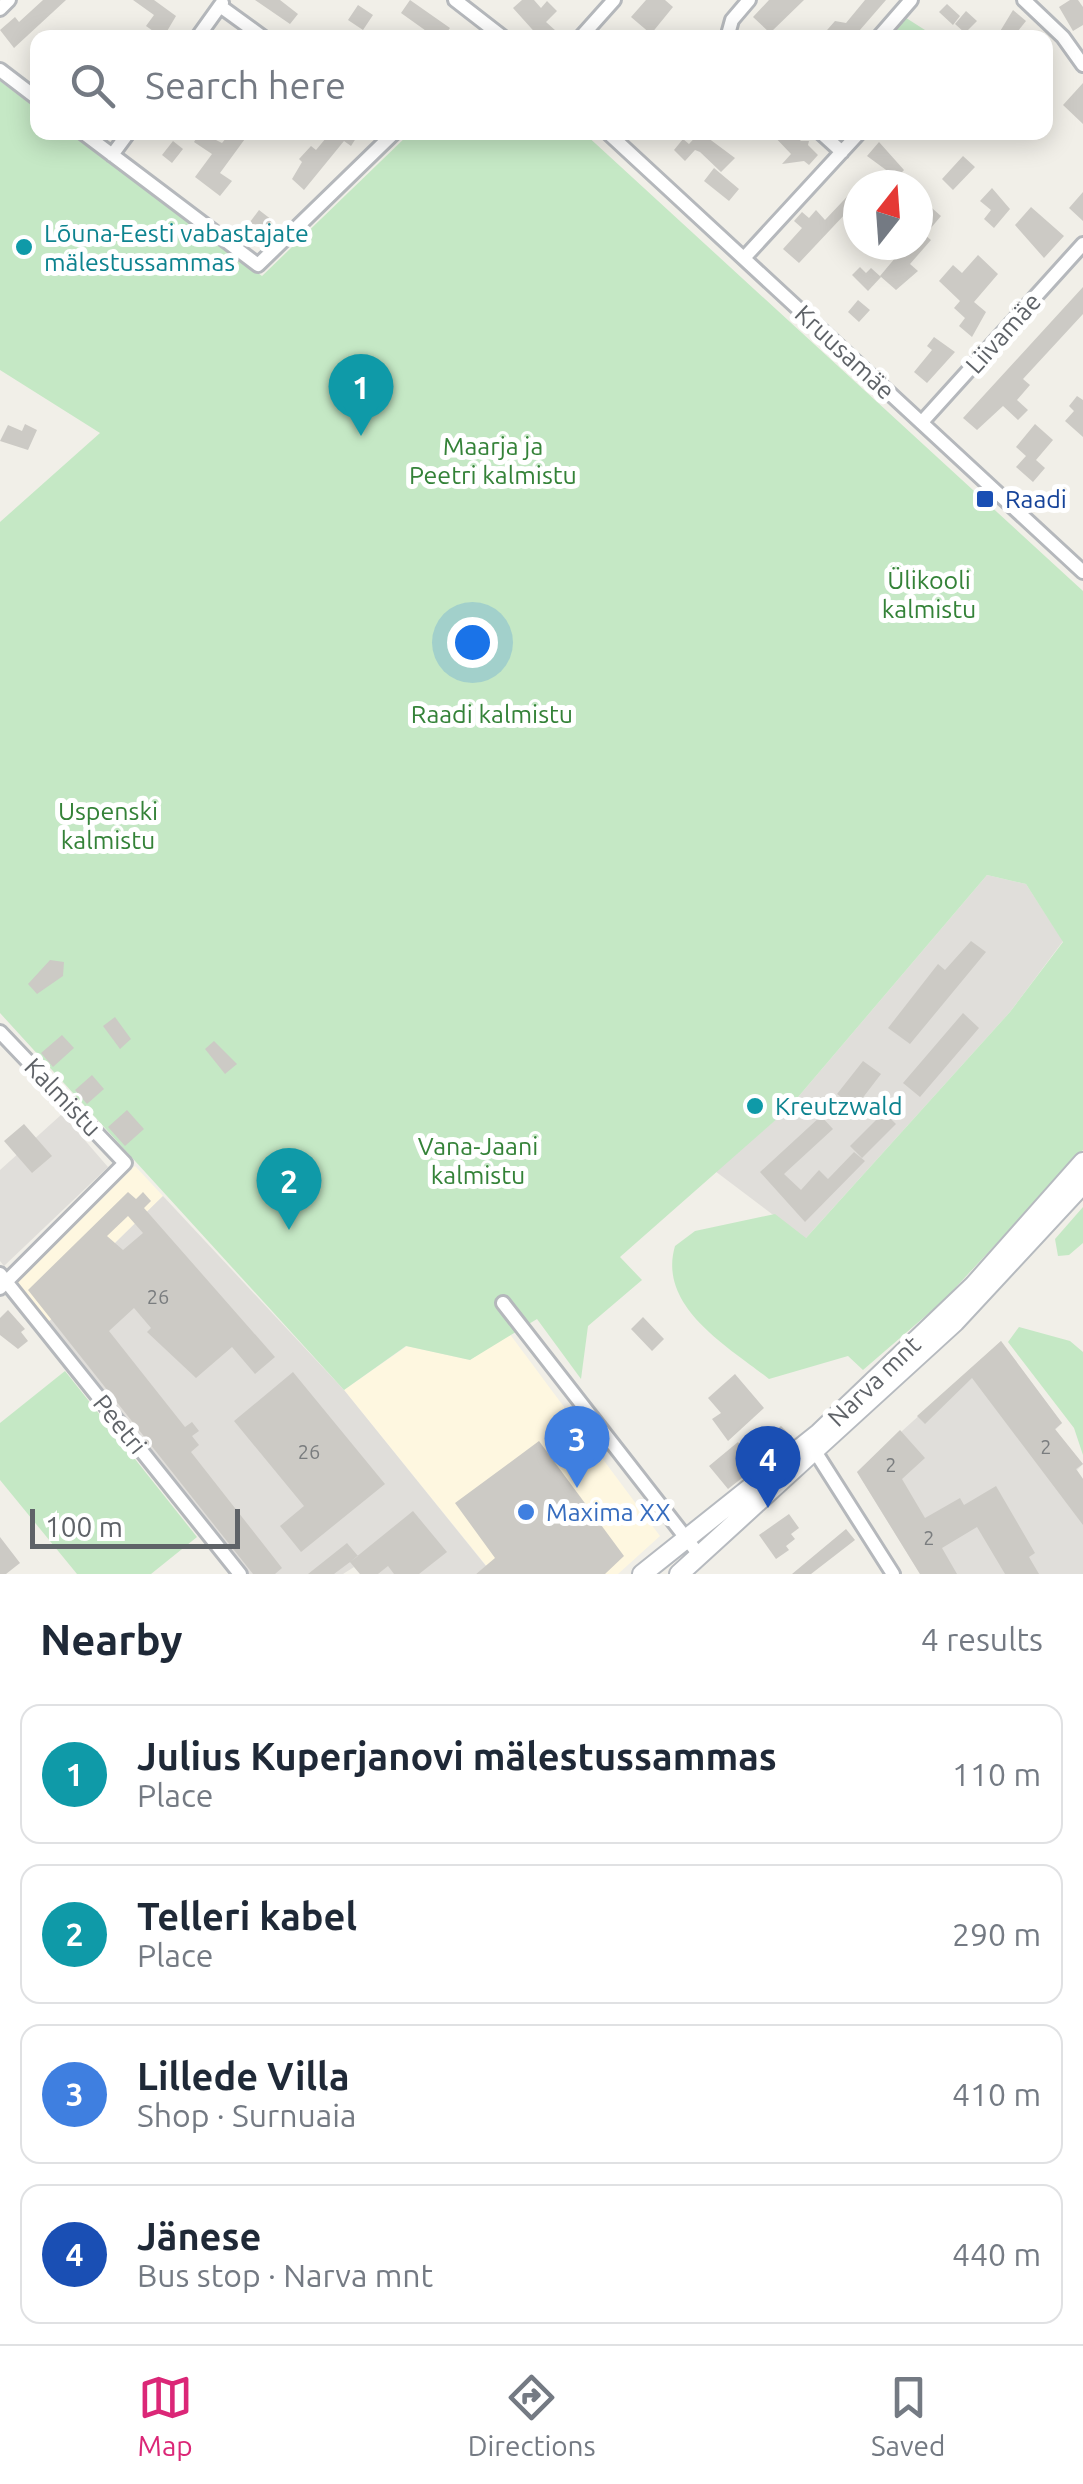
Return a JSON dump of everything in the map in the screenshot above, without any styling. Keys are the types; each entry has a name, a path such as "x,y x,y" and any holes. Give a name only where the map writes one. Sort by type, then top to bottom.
{"main road":[{"name":"Narva mnt","path":"679,1574 813,1447 974,1285 1083,1162"},
{"name":"Narva mnt","path":"642,1574 685,1538 813,1447 956,1322 1083,1184"}],"street":[{"path":"0,9 10,0"},
{"path":"455,0 492,30"},
{"path":"587,30 614,0"},
{"path":"730,30 732,20 750,0"},
{"path":"885,30 911,0"},
{"path":"1024,0 1062,37 1083,65"},
{"path":"203,30 222,3 254,30"},
{"path":"0,70 30,93"},
{"path":"92,140 258,265 387,140"},
{"path":"112,155 122,140"},
{"name":"Kruusamäe","path":"616,140 1083,572"},
{"path":"829,140 842,152"},
{"path":"744,258 853,140"},
{"name":"Liivamäe","path":"922,422 1083,244"},
{"name":"Kalmistu","path":"0,1032 125,1163 2,1281"},
{"name":"Peetri","path":"2,1281 240,1574"},
{"path":"503,1303 700,1556"},
{"path":"813,1447 892,1574"}],"shaded area":[{"path":"987,875 1026,884 1063,941 1010,1012 805,1239 715,1171 787,1110"},
{"path":"62,1114 108,1167 4,1266 0,1261 0,1170"},
{"path":"135,1166 163,1196 115,1243 76,1298 47,1323 16,1284"},
{"path":"163,1196 344,1390 486,1566 476,1574 360,1574 354,1567 343,1574 248,1574 47,1323 76,1298 115,1243"},
{"path":"509,1333 660,1536 618,1574 493,1574 344,1390 407,1346 470,1360"},
{"path":"1001,1341 1062,1423 1055,1430 1083,1464 1077,1470 1083,1479 1083,1574 920,1574 857,1472"}],"green space":[{"path":"903,16 925,30 892,30"},
{"name":"Raadi kalmistu","path":"0,81 30,104 30,140 78,140 262,276 403,140 592,140 1083,591 1083,1150 944,1300 863,1370 848,1356 769,1379 700,1323 676,1288 672,1268 675,1246 695,1231 775,1214 806,1238 1010,1012 1063,942 1026,884 987,875 787,1110 620,1257 642,1280 588,1326 581,1379 537,1319 470,1360 406,1346 344,1390 0,1013 0,522 100,433 0,370"},
{"path":"1083,1207 1083,1243 1069,1255 1058,1256 1055,1239"},
{"path":"1019,1327 1070,1341 1083,1352 1083,1455 1074,1428 1008,1342"},
{"path":"65,1371 197,1537 151,1574 77,1574 0,1480 0,1423"}],"building":[{"path":"43,0 66,0 14,48 0,30 15,17 19,22"},
{"path":"133,0 154,0 176,16 168,30 152,30 146,26 154,15"},
{"path":"255,0 280,0 298,14 290,24"},
{"path":"410,0 450,28 425,30 401,13"},
{"path":"522,0 534,0 541,8 547,1 557,11 546,22 555,30 533,30 513,8"},
{"path":"646,0 665,0 673,7 654,30 646,30 631,17"},
{"path":"769,0 804,0 773,30 767,30 753,17"},
{"path":"865,0 886,0 860,30 827,30 835,21 846,23"},
{"path":"1078,0 1083,7 1083,25 1073,31 1059,7"},
{"path":"947,4 960,16 953,25 939,12"},
{"path":"358,5 373,15 363,30 348,20"},
{"path":"1013,10 1026,21 1019,30 1001,30"},
{"path":"966,11 977,21 968,30 955,24"},
{"path":"1083,83 1083,124 1063,105"},
{"path":"244,140 220,173 232,181 220,196 195,177 212,154 194,142"},
{"path":"324,140 355,140 351,146 344,141 304,190 292,179 302,162 299,159 311,146 316,150"},
{"path":"682,140 689,144 693,140 711,140 735,158 721,172 700,152 695,150 685,161 674,150"},
{"path":"778,140 809,141 808,145 818,155 809,165 804,161 782,164 791,154"},
{"path":"173,141 183,149 172,163 162,155"},
{"path":"879,142 904,170 886,170 867,156"},
{"path":"963,156 975,167 953,190 942,179"},
{"path":"714,168 739,189 729,201 704,181"},
{"path":"992,188 1010,209 994,228 984,219 991,210 980,201"},
{"path":"1083,192 1083,221 1069,208"},
{"path":"843,201 843,216 799,263 783,249 802,228 794,221 802,212 809,218 816,210 825,220"},
{"path":"1031,207 1064,236 1044,258 1015,225"},
{"path":"933,209 941,216 933,226"},
{"path":"259,210 272,220 263,232 250,222"},
{"path":"978,255 998,274 974,302 986,312 972,337 959,326 965,318 954,308 960,301 939,281 953,265 962,273"},
{"path":"893,260 914,260 910,264 918,271 896,290 880,276"},
{"path":"860,267 866,273 871,268 881,277 868,291 852,275"},
{"path":"1083,287 1083,314 1023,379 1030,385 1017,400 1028,410 1018,420 1003,406 977,430 963,418"},
{"path":"858,300 870,310 859,322 848,312"},
{"path":"934,337 955,352 927,383 914,372 932,350 927,346"},
{"path":"1077,396 1083,400 1083,437 1065,421 1074,411 1069,406"},
{"path":"25,424 37,430 28,450 0,441 8,425 22,431"},
{"path":"1035,424 1053,440 1036,460 1045,468 1033,482 1016,467 1026,456 1016,447"},
{"path":"971,941 986,952 910,1044 888,1028 938,964 945,970"},
{"path":"50,960 64,962 63,976 37,994 28,984"},
{"path":"963,1013 979,1028 920,1097 903,1083"},
{"path":"115,1017 131,1039 120,1049 103,1026"},
{"path":"62,1035 74,1048 53,1067 41,1053"},
{"path":"214,1041 237,1064 225,1074 205,1049"},
{"path":"863,1061 881,1074 855,1108 837,1094"},
{"path":"92,1075 104,1089 87,1104 75,1090"},
{"path":"127,1110 144,1129 125,1146 108,1127"},
{"path":"884,1112 896,1124 862,1158 850,1146"},
{"path":"821,1116 833,1129 784,1174 801,1190 819,1170 828,1179 854,1152 865,1161 805,1222 760,1172"},
{"path":"24,1124 52,1156 32,1173 4,1141"},
{"path":"128,1192 136,1199 143,1192 151,1201 144,1208 275,1357 255,1374 232,1347 196,1378 147,1332 151,1328 134,1308 109,1331 185,1427 192,1422 199,1431 192,1436 199,1445 191,1452 282,1568 275,1574 253,1574 28,1290","holes":["128,1216 143,1233 123,1250 107,1236"]},
{"path":"8,1310 25,1329 21,1332 28,1341 18,1349 0,1335 0,1318"},
{"path":"643,1317 664,1339 652,1351 631,1329"},
{"path":"1001,1341 1062,1423 1055,1429 1083,1464 1076,1469 1083,1479 1083,1525 972,1378 925,1424 917,1416"},
{"path":"293,1372 385,1484 301,1552 280,1526 304,1506 234,1421"},
{"path":"735,1374 764,1408 728,1441 712,1419 721,1413 708,1398"},
{"path":"781,1426 793,1438 728,1489 709,1466 738,1442 746,1452"},
{"path":"900,1430 925,1458 902,1479 925,1518 960,1498 964,1505 996,1486 1035,1553 1029,1557 1039,1574 1005,1574 977,1527 942,1548 957,1574 920,1574 857,1472"},
{"name":"Maxima XX","path":"539,1441 624,1556 605,1574 476,1574 495,1558 455,1503"},
{"path":"413,1511 447,1552 419,1574 394,1574 388,1566 378,1574 360,1574 350,1562"},
{"path":"789,1514 799,1528 791,1534 795,1539 786,1546 789,1550 776,1559 759,1535"},
{"path":"846,1529 855,1540 811,1574 792,1574"},
{"path":"0,1537 20,1563 6,1574 0,1574"},
{"path":"347,1543 358,1556 334,1574 308,1574"}],"place":[{"name":"Lõuna-Eesti vabastajate mälestussammas","path":"24,247"},
{"name":"Julius Kuperjanovi mälestussammas","path":"361,436"},
{"name":"Raadi","path":"985,499"},
{"name":"Kreutzwald","path":"755,1106"},
{"name":"Telleri kabel","path":"289,1230"},
{"name":"Lillede Villa","path":"577,1488"},
{"name":"Jänese","path":"768,1508"},
{"name":"Maxima XX","path":"526,1512"}],"park label":[{"name":"Maarja ja Peetri kalmistu","path":"493,460"},
{"name":"Ülikooli kalmistu","path":"929,594"},
{"name":"Uspenski kalmistu","path":"108,826"},
{"name":"Vana-Jaani kalmistu","path":"478,1160"}]}
